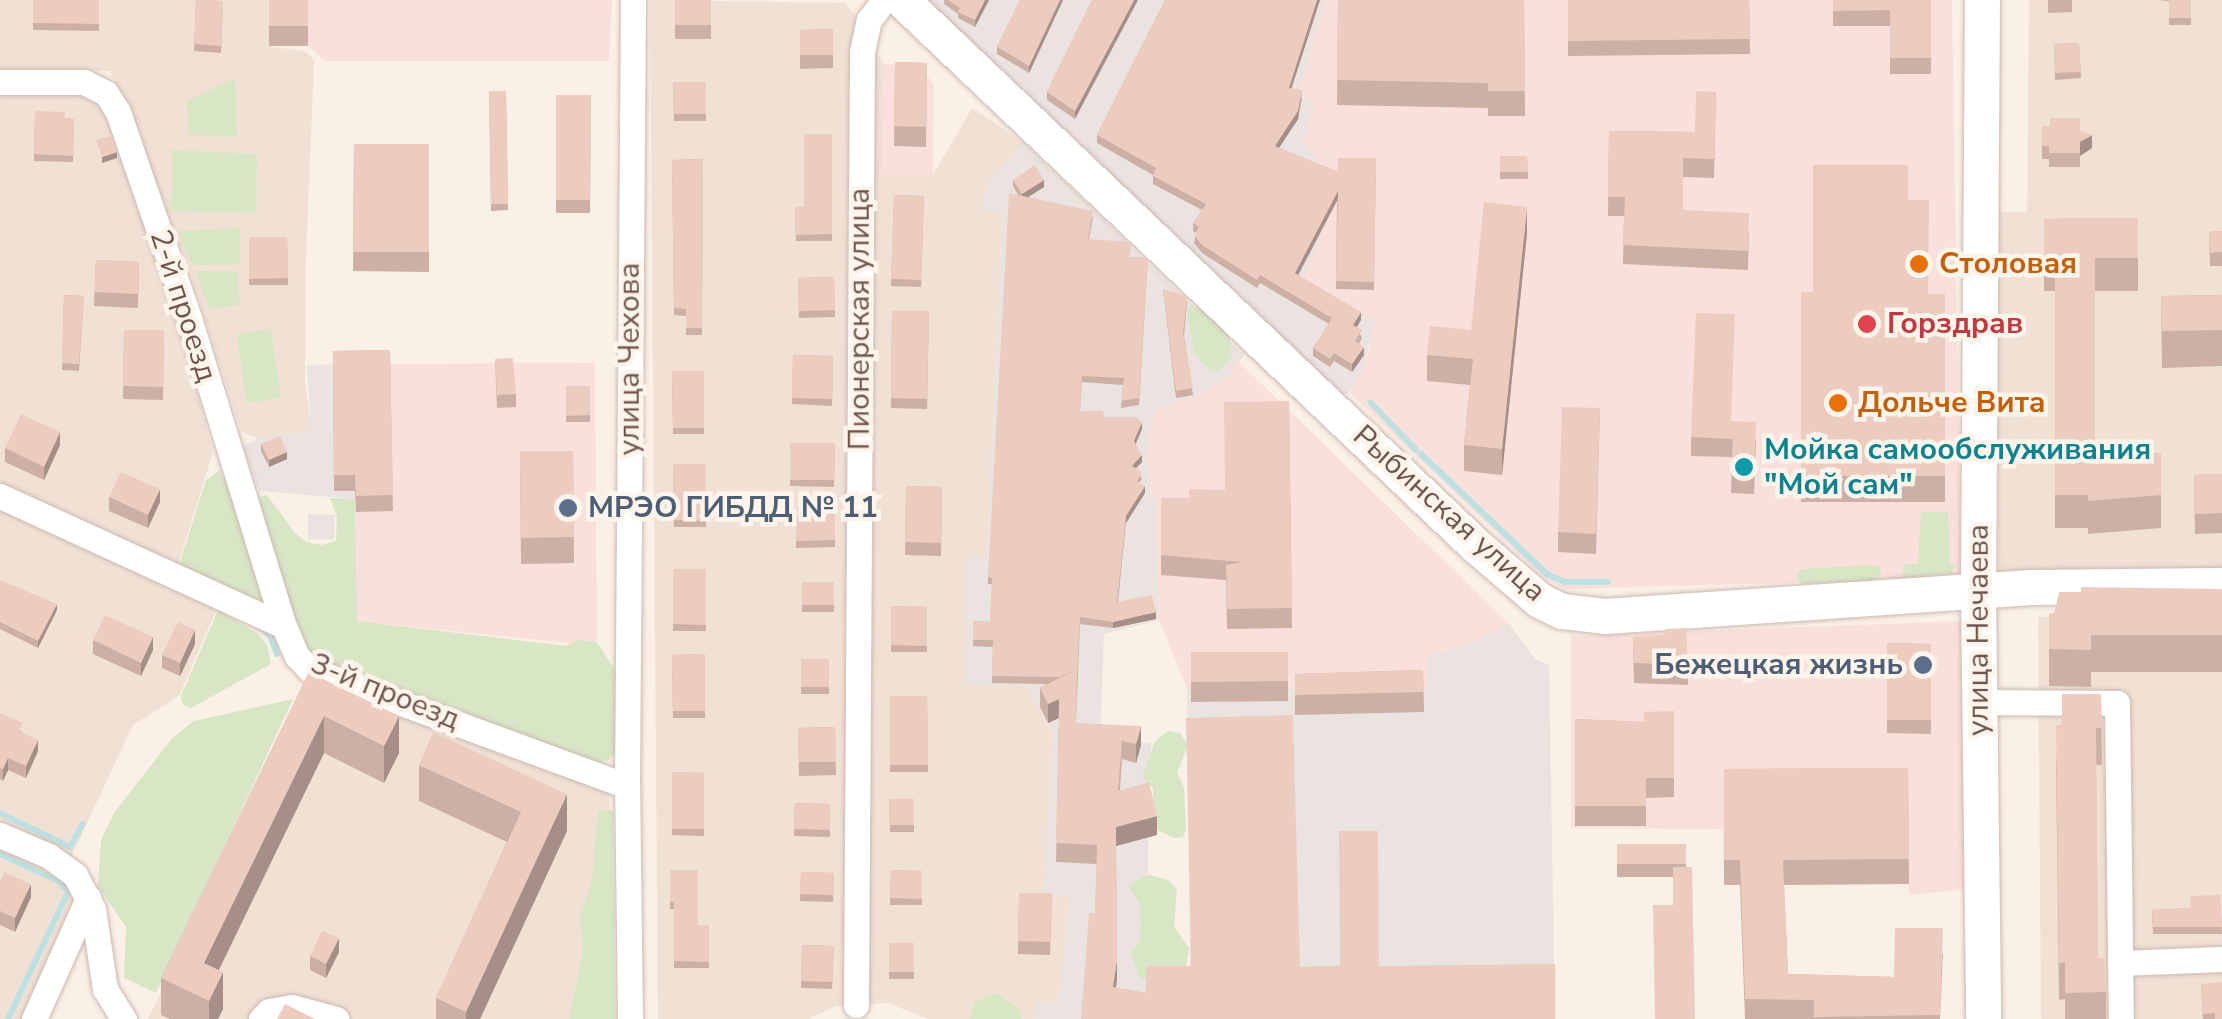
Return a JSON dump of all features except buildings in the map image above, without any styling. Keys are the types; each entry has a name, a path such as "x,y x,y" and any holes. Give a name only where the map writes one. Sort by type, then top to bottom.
{"main road":[{"name":"Рыбинская улица","path":"902,0 1474,544 1539,600 1562,611 1605,616 1978,592 2222,585"},
{"name":"улица Нечаева","path":"1982,0 1978,702 1983,1019"}],"street":[{"name":"улица Чехова","path":"630,1019 627,786 633,0"},
{"name":"Пионерская улица","path":"856,1005 862,52 868,20 884,0"},
{"name":"2-й проезд","path":"0,82 84,82 106,94 118,112 188,318 284,626"},
{"name":"3-й проезд","path":"0,496 284,626 297,656 309,668 627,786"},
{"path":"1978,702 2116,703 2120,1019"},
{"path":"0,836 75,875 88,898 105,989 124,1019"},
{"path":"34,1019 88,898"},
{"path":"2120,963 2222,959"},
{"path":"261,1019 269,1011 292,1008 336,1019"}],"shaded area":[{"path":"0,0 269,0 269,46 306,52 314,60 305,285 305,382 312,431 257,438 241,431 189,267 110,71 0,71"},
{"path":"269,0 612,0 609,61 325,61 308,46 269,46"},
{"path":"650,0 846,3 884,64 882,175 933,175 972,108 1023,142 986,188 983,210 1002,212 987,559 966,561 966,684 1026,686 1053,733 1044,894 1070,896 1059,1002 1037,1002 1034,1019 928,1019 888,1003 837,1006 808,1019 658,1019"},
{"path":"921,0 1325,0 1300,89 1314,105 1304,141 1319,163 1318,247 1302,280 1376,321 1361,374 1349,392 1337,398"},
{"path":"1325,0 1952,0 1961,578 1566,589 1543,577 1349,392 1371,346 1302,281 1304,141 1300,89"},
{"path":"2029,0 2222,0 2222,573 1999,575 1997,212 2027,212"},
{"path":"884,64 920,66 934,85 933,175 881,175"},
{"path":"0,93 95,95 117,134 164,268 213,452 177,568 0,485"},
{"path":"1023,142 1244,355 1228,377 1200,394 1155,410 1147,448 1148,480 1156,504 1159,620 1104,634 1100,740 1151,743 1145,977 1184,1019 1034,1019 1036,1002 1059,1002 1070,897 1044,895 1053,733 1026,686 966,685 966,560 987,558 1002,213 982,210 986,188"},
{"path":"1239,362 1509,624 1468,645 1428,656 1428,687 1187,688 1159,620 1156,504 1148,480 1147,448 1155,410 1200,394 1228,377"},
{"path":"595,363 597,646 356,621 352,364"},
{"path":"352,364 355,499 259,491 243,447 257,438 311,431 307,365"},
{"path":"0,504 219,603 179,696 133,725 71,857 0,826"},
{"path":"308,514 335,515 334,539 308,539"},
{"path":"2222,616 2222,946 2178,948 2180,973 2222,972 2222,1019 2041,1019 2038,617"},
{"path":"1964,621 1966,889 1909,895 1908,884 1724,885 1723,829 1571,828 1571,636"},
{"path":"1509,624 1535,659 1549,665 1555,1019 1191,1019 1187,688 1428,687 1428,656 1468,645"},
{"path":"313,677 609,793 613,1019 148,1019"},
{"path":"0,844 60,872 78,897 22,1019 0,1019"}],"green space":[{"path":"235,78 237,137 188,135 187,101"},
{"path":"172,150 257,154 256,213 171,211"},
{"path":"240,228 240,264 192,265 178,231"},
{"path":"195,271 237,271 240,305 209,309"},
{"path":"1192,306 1211,314 1229,335 1232,357 1218,371 1205,366 1194,352 1187,309"},
{"path":"271,329 281,398 246,403 237,334"},
{"path":"220,470 235,504 264,599 261,604 179,565 206,480"},
{"path":"267,495 295,533 306,542 321,545 336,541 337,516 330,498 355,499 357,621 566,646 577,640 597,642 617,673 615,754 608,761 593,763 316,660 299,643 255,498"},
{"path":"1921,512 1948,512 1950,564 1955,565 1950,577 1907,581 1902,576 1904,564 1918,564"},
{"path":"1880,567 1881,577 1875,582 1802,584 1796,577 1801,569"},
{"path":"218,610 258,634 267,645 271,664 191,708 183,705 181,696"},
{"path":"293,699 156,993 124,978 126,927 98,886 101,840 114,813 173,737 194,721"},
{"path":"1168,731 1180,733 1188,745 1177,773 1184,787 1186,830 1183,837 1175,838 1159,831 1153,821 1153,788 1142,777 1155,741"},
{"path":"613,810 615,1019 569,1019 583,951 580,918 592,881 598,811"},
{"path":"1150,875 1170,881 1177,890 1174,926 1189,948 1186,967 1149,981 1140,977 1130,953 1140,940 1141,928 1140,904 1129,887 1140,877"},
{"path":"997,993 1021,1011 1021,1019 969,1019 975,1001"}],"waterway":[{"path":"1371,403 1416,450"},
{"path":"1421,454 1547,574 1565,582 1608,582"},
{"path":"260,627 271,637 277,654"},
{"path":"0,813 70,847 83,824"},
{"path":"0,854 60,882 68,892 8,1019"}],"place":[{"name":"Столовая","path":"1919,264"},
{"name":"Горздрав","path":"1867,324"},
{"name":"Дольче Вита","path":"1838,403"},
{"name":"Мойка самообслуживания \"Мой сам\"","path":"1744,467"},
{"name":"МРЭО ГИБДД № 11","path":"568,508"},
{"name":"Бежецкая жизнь","path":"1923,665"}]}
